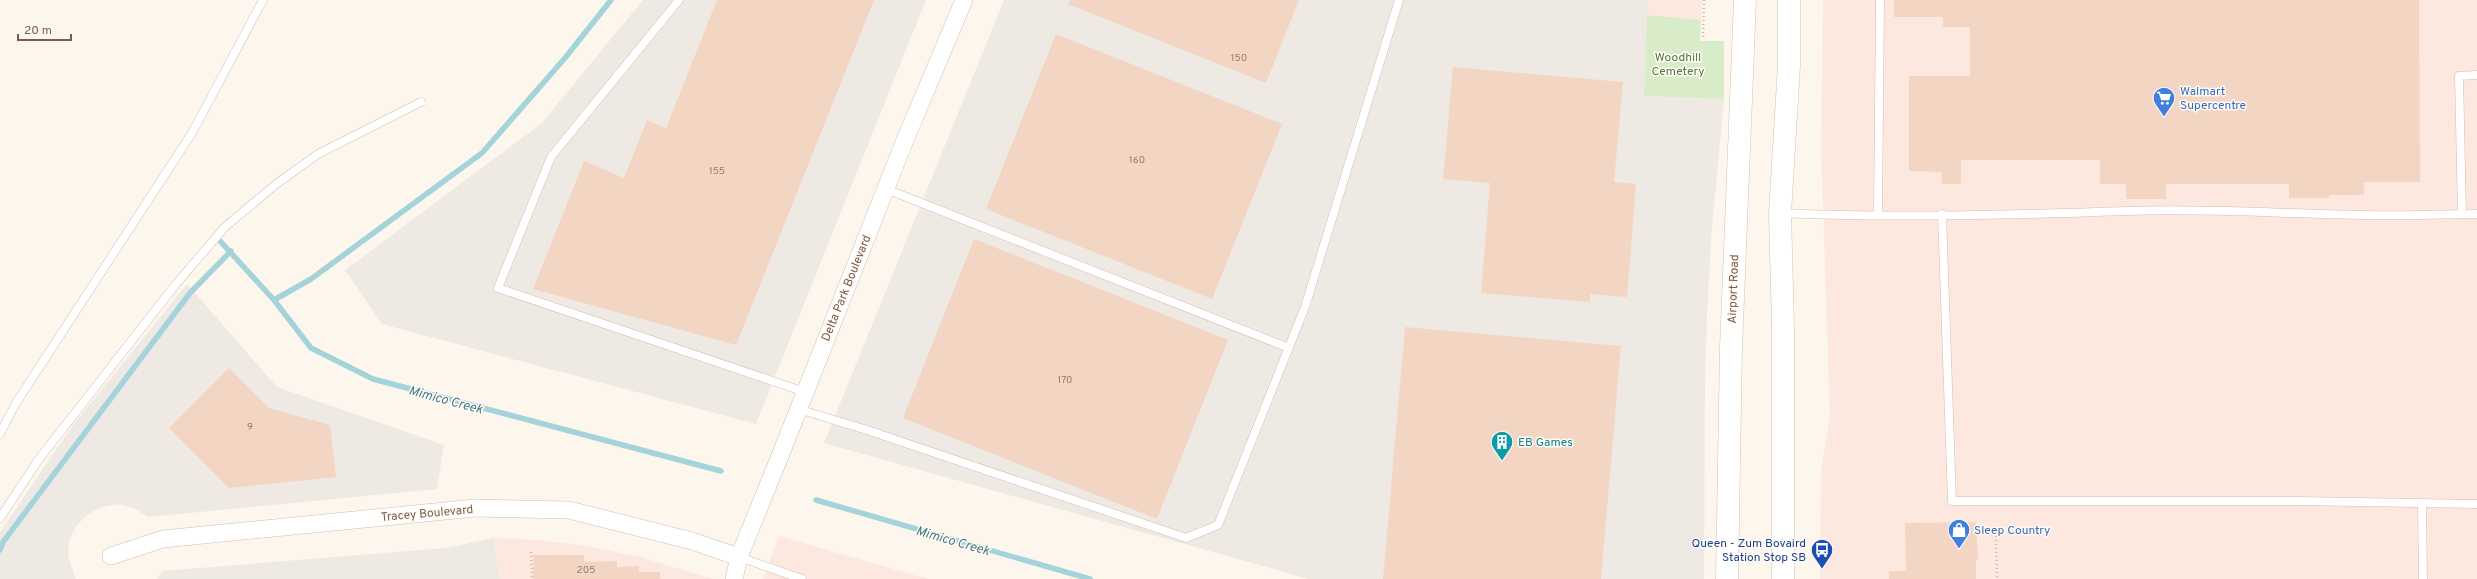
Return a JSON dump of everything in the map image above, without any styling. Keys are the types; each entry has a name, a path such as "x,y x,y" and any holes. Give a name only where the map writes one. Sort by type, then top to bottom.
{"main road":[{"name":"Airport Road","path":"1727,579 1731,348 1745,0"},
{"path":"1783,579 1783,336 1780,213 1789,66 1789,0"}],"street":[{"name":"Delta Park Boulevard","path":"734,579 739,558 798,409 964,0"},
{"name":"Tracey Boulevard","path":"111,556 163,539 475,508 569,510 692,541 739,558"}],"lane":[{"path":"0,434 16,403 192,133 263,0"},
{"path":"679,0 551,157 498,288 805,392"},
{"path":"798,409 867,430 1186,538 1218,525 1305,307 1399,0"},
{"path":"1878,215 1880,0"},
{"path":"2462,214 2459,76 2477,75"},
{"path":"0,518 39,460 176,284 225,227 275,185 318,154 421,102"},
{"path":"886,189 1289,348"},
{"path":"1780,213 1878,215 2082,214 2127,211 2268,212 2366,216 2477,214"},
{"path":"1942,214 1952,501 2296,501 2422,505 2477,504"},
{"path":"2422,505 2423,579"},
{"path":"739,558 800,579"}],"path":[{"path":"1703,37 1704,0"},
{"path":"1996,536 1997,579"},
{"path":"531,552 532,579"}],"shaded area":[{"path":"643,0 926,0 756,424 382,324 345,270 541,124"},
{"path":"1004,0 1648,0 1644,96 1724,99 1711,240 1707,315 1705,385 1704,579 1309,579 824,443"},
{"path":"1648,0 1702,0 1701,20 1647,15"},
{"path":"1823,0 2477,0 2477,579 1820,579 1821,470 1830,416 1821,150"},
{"path":"187,284 277,387 444,445 437,489 148,517 134,508 118,504 102,507 88,514 76,526 69,541 68,557 76,579 0,579 0,532 73,425"},
{"path":"779,536 928,579 763,579"},
{"path":"494,538 538,540 586,546 640,557 713,579 499,579"},
{"path":"494,538 499,579 157,579 162,571 446,548"}],"green space":[{"name":"Woodhill Cemetery","path":"1647,15 1701,20 1700,41 1724,41 1724,99 1644,96"}],"building":[{"path":"717,0 874,0 736,345 533,289 584,161 624,178 647,120 666,128"},
{"path":"1070,0 1299,0 1266,83 1068,4"},
{"name":"Walmart Supercentre","path":"1894,0 2419,0 2420,182 2364,182 2364,195 2329,195 2329,198 2289,198 2289,184 2166,184 2166,199 2126,199 2126,184 2100,184 2100,160 1961,160 1961,184 1942,184 1942,172 1909,171 1909,76 1970,76 1970,27 1943,27 1943,17 1894,17"},
{"path":"1056,34 1282,124 1212,299 986,209"},
{"path":"1453,67 1623,82 1614,182 1636,184 1627,297 1590,294 1590,302 1481,293 1490,183 1443,179"},
{"path":"974,239 1228,340 1157,519 903,418"},
{"name":"EB Games","path":"1405,327 1621,346 1601,579 1383,579"},
{"path":"229,368 269,408 330,425 336,477 229,488 169,428"},
{"path":"1976,522 1978,560 1976,560 1976,579 1889,579 1889,571 1906,571 1905,523"},
{"path":"533,555 584,555 584,562 617,561 617,567 639,566 639,572 660,572 660,579 533,579"}],"waterway":[{"path":"274,300 311,279 482,153 565,58 611,0"},
{"name":"Mimico Creek","path":"221,242 274,300 311,348 373,379 721,471"},
{"path":"0,550 3,542 190,293 231,251"},
{"name":"Mimico Creek","path":"816,500 1090,579"}],"place":[{"name":"Walmart Supercentre","path":"2164,118"},
{"name":"EB Games","path":"1502,462"},
{"name":"Sleep Country","path":"1959,550"},
{"name":"Queen - Zum Bovaird Station Stop SB","path":"1822,570"}]}
